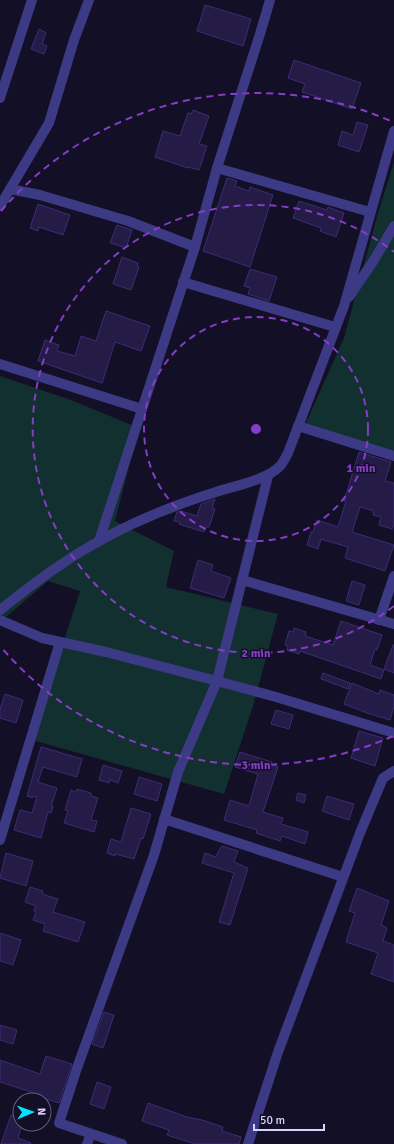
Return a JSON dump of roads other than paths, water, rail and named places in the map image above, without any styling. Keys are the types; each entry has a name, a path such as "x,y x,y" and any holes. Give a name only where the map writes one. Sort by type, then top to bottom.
{"street":[{"path":"0,98 32,0"},
{"path":"0,206 49,123 74,40 89,0"},
{"path":"99,541 184,282 217,168 270,0"},
{"path":"0,610 55,568 99,541 145,518 192,500 268,476 280,466 288,453 344,306 394,131"},
{"path":"217,168 370,212"},
{"path":"10,189 40,195 128,221 195,247"},
{"path":"344,306 394,226"},
{"path":"184,282 336,327"},
{"path":"0,364 142,409"},
{"path":"298,426 394,456"},
{"path":"122,1144 59,1123 77,1068 154,855 178,772 217,681 268,476"},
{"path":"379,620 394,576"},
{"path":"242,580 394,624"},
{"path":"0,620 42,638 106,652 217,681 276,697 394,733"},
{"path":"0,840 60,642"},
{"path":"248,1144 278,1052 360,833 383,778 394,771"},
{"path":"164,819 343,877"},
{"path":"87,1144 91,1134"}]}
